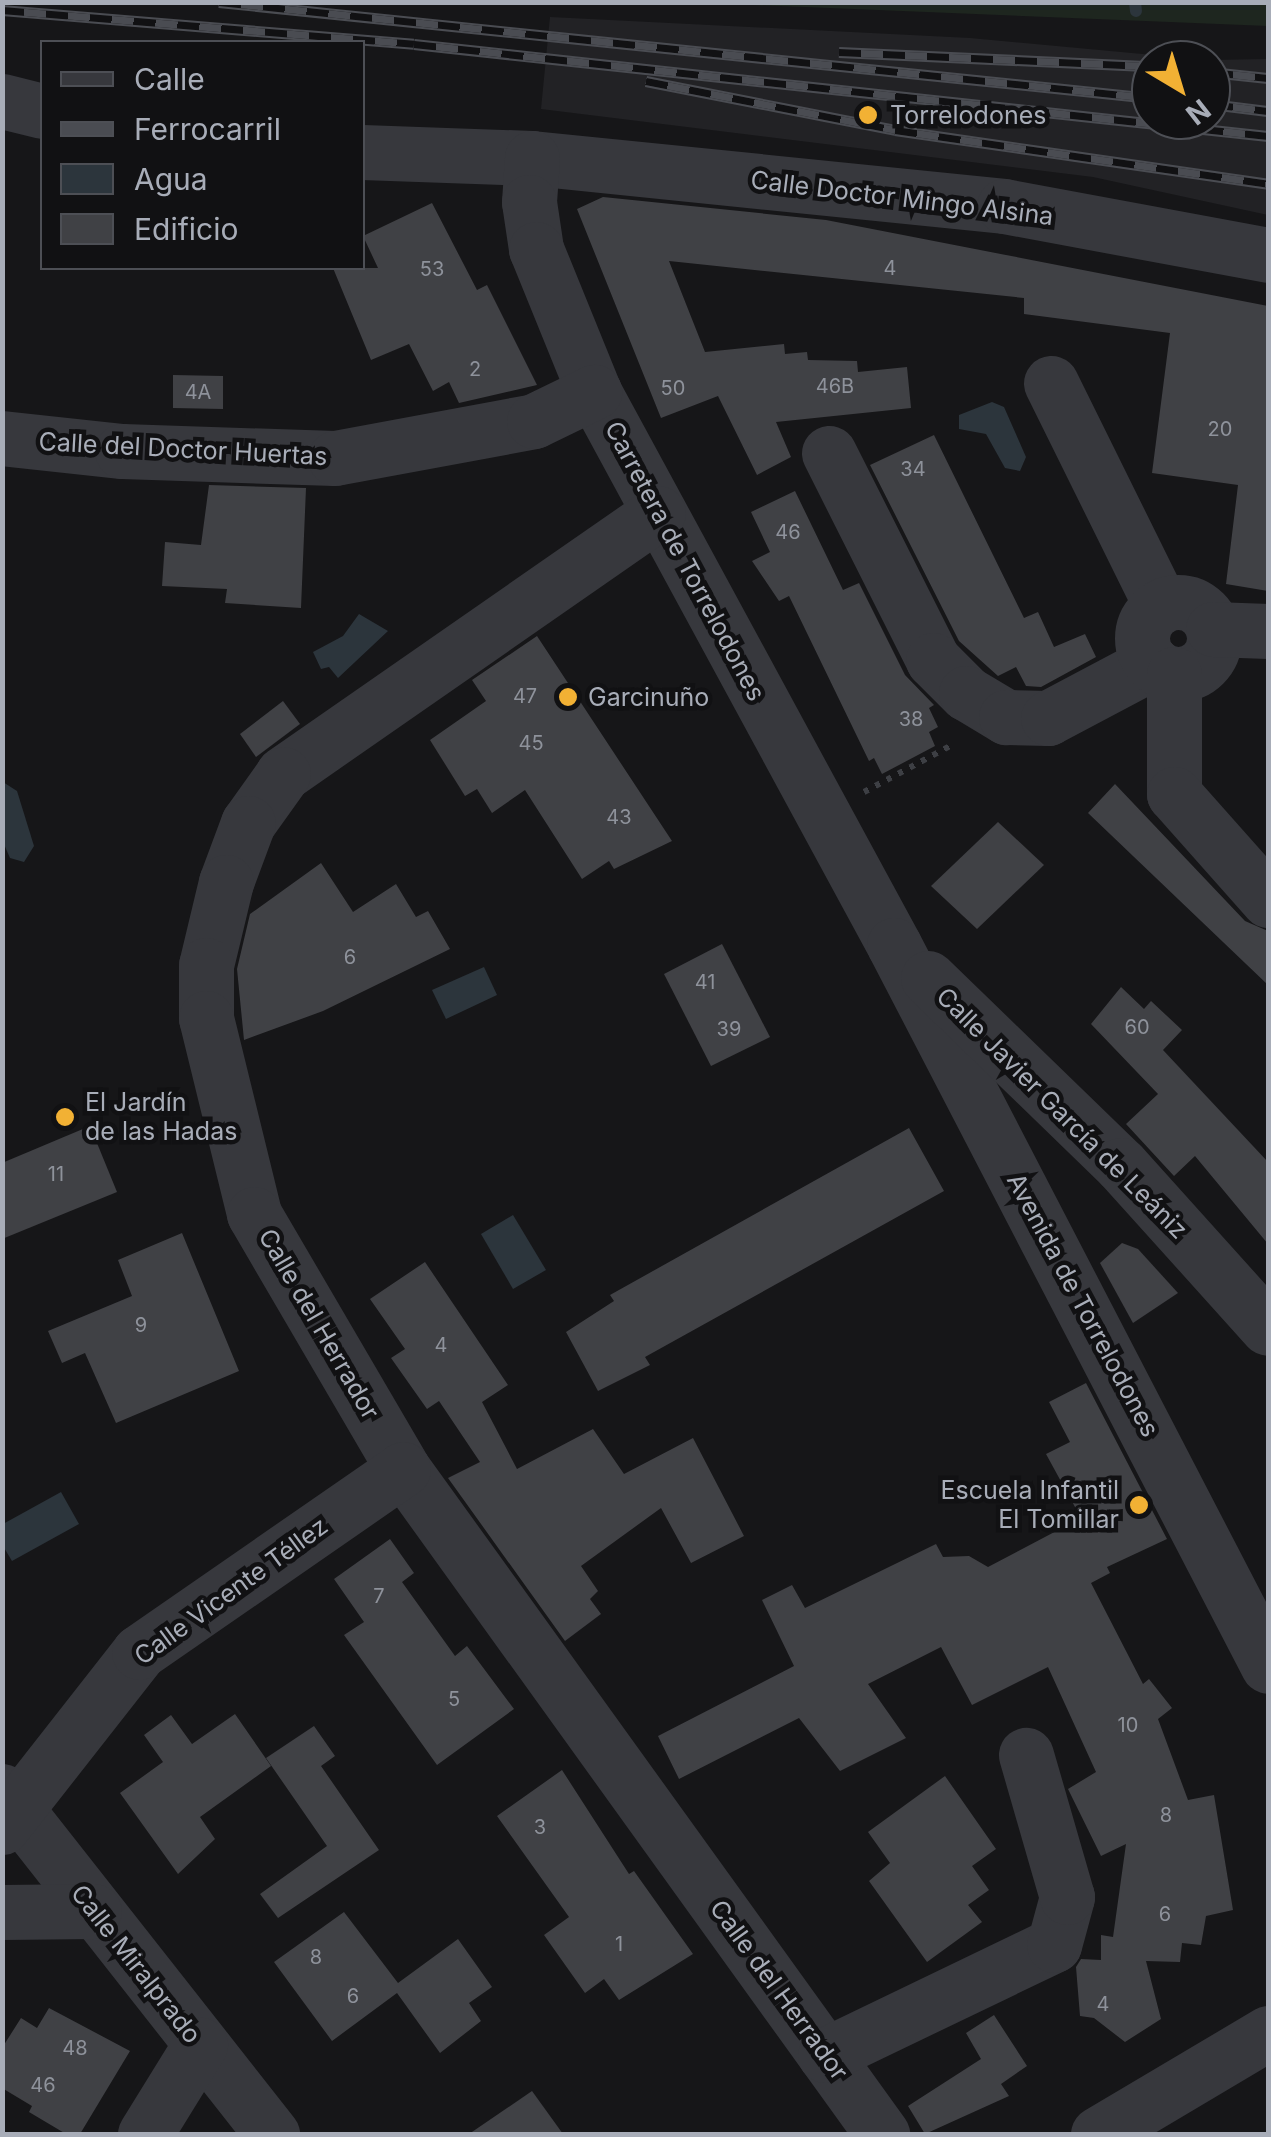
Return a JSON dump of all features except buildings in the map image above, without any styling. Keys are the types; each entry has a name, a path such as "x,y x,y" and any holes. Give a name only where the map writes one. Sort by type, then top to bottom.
{"street":[{"path":"2,101 40,110"},
{"name":"Calle Doctor Mingo Alsina","path":"365,152 532,158 1004,206 1268,255"},
{"name":"Carretera de Torrelodones","path":"532,158 529,202 536,249 594,392 894,945"},
{"path":"1051,384 1160,606"},
{"name":"Calle del Doctor Huertas","path":"2,438 122,452 334,458 534,420 594,392"},
{"path":"830,453 933,660 966,693 1006,717 1048,718 1163,669 1206,662 1213,629 1196,606 1160,606"},
{"name":"Calle del Herrador","path":"658,513 283,774 248,823 226,882 206,964 206,1018 254,1214 403,1469 882,2134"},
{"path":"1160,606 1142,633 1163,669 1174,794 1268,900"},
{"path":"1213,629 1268,630"},
{"name":"Calle Javier García de Leániz","path":"894,945 1122,1165 1268,1328"},
{"name":"Avenida de Torrelodones","path":"894,945 1218,1561 1268,1666"},
{"path":"1030,1204 1053,1172 1079,1158 1122,1165"},
{"name":"Calle Vicente Téllez","path":"6,1809 138,1652 403,1469"},
{"path":"1218,1561 1268,1630"},
{"path":"825,2054 1054,1945 1066,1897 1026,1756"},
{"name":"Calle Miralprado","path":"6,1809 272,2134"},
{"path":"2,1912 94,1912"},
{"path":"1098,2134 1268,2033"},
{"path":"145,2134 200,2045"}],"path":[{"path":"823,813 1006,717"}],"shaded area":[{"path":"704,2 1268,2 1268,26 704,3"},
{"name":"Torrelodones","path":"550,17 970,38 1131,53 1131,140 1231,140 1231,60 1268,59 1268,215 1093,177 541,109"}],"water":[{"path":"992,402 1004,407 1026,457 1020,471 1005,468 986,434 959,429 959,415"},
{"path":"359,614 388,631 338,678 329,667 321,669 313,652 343,636"},
{"path":"3,782 17,791 34,846 24,862 10,858 3,842"},
{"path":"484,967 497,995 446,1019 432,990"},
{"path":"513,1215 546,1270 513,1289 481,1234"},
{"path":"61,1492 79,1524 12,1561 3,1546 3,1524"}],"waterway":[{"path":"1135,2 1136,11"}],"railway":[{"path":"219,2 1131,96"},
{"path":"2,10 414,44 1268,136"},
{"path":"839,52 1131,65"},
{"path":"1231,74 1268,78"},
{"path":"646,81 895,130 1268,184"},
{"path":"1231,106 1268,111"}],"place":[{"name":"Torrelodones","path":"868,115"},
{"name":"Garcinuño","path":"568,697"},
{"name":"El Jardín de las Hadas","path":"65,1117"},
{"name":"Escuela Infantil El Tomillar","path":"1139,1505"}]}
